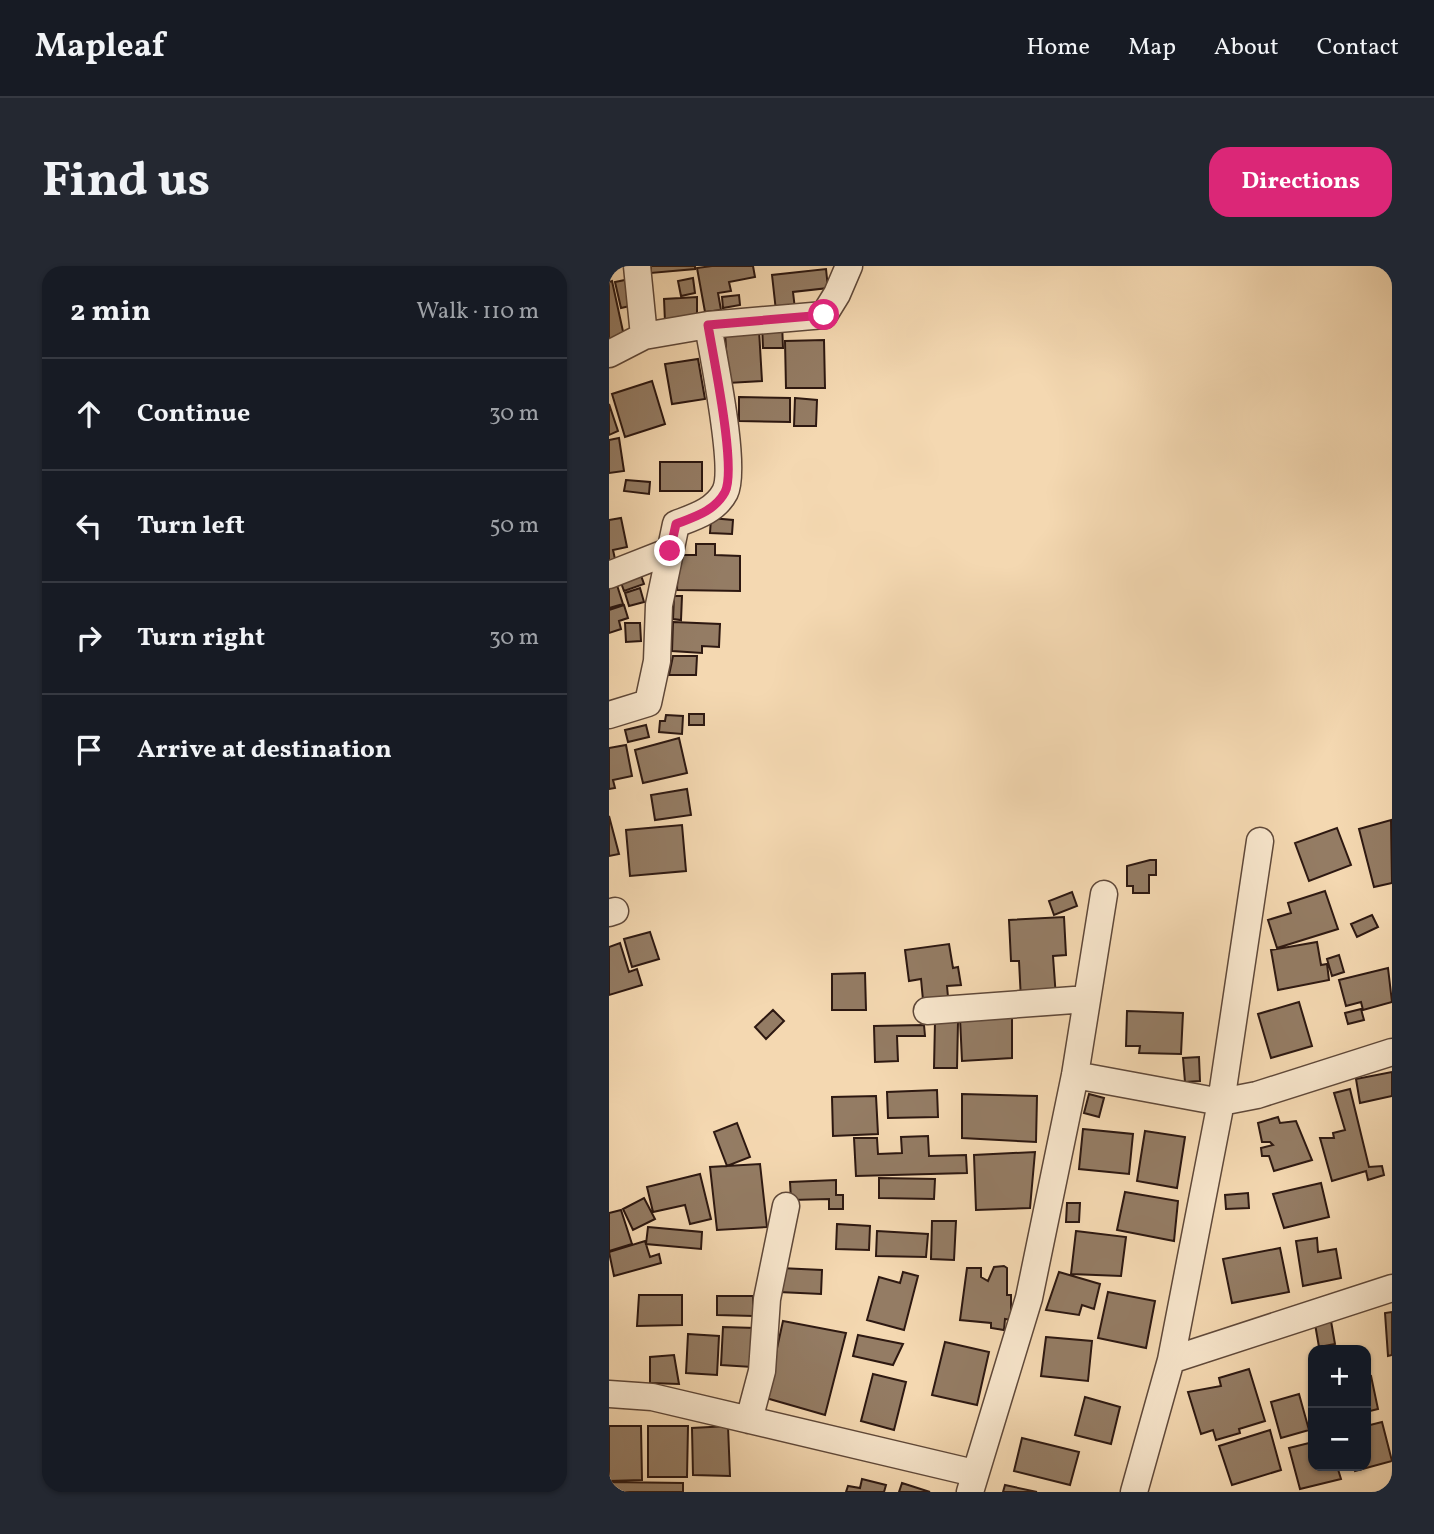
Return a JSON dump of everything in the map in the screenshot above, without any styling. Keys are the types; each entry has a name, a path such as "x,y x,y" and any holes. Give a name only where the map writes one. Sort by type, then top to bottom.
{"street":[{"path":"637,266 644,336"},
{"path":"609,354 644,336 708,325 824,315 838,294 849,266"},
{"path":"609,715 648,703 657,661 659,605 676,524 706,512 725,491 727,456 708,325"},
{"path":"609,575 670,551"},
{"path":"1134,1492 1171,1360 1221,1102 1260,841"},
{"path":"609,1394 652,1397 750,1420 972,1483 1029,1298 1075,1075 1104,894"},
{"path":"927,1011 1087,999"},
{"path":"1075,1075 1221,1102 1257,1095 1392,1052"},
{"path":"750,1420 762,1371 767,1299 786,1206"},
{"path":"1171,1360 1392,1289"}],"building":[{"path":"651,266 695,266 695,269 651,273"},
{"path":"753,266 755,277 729,282 731,291 718,293 721,310 705,312 697,268"},
{"path":"826,269 828,288 793,292 795,309 776,311 772,275"},
{"path":"693,278 695,293 681,296 678,281"},
{"path":"625,280 630,306 621,308 615,282"},
{"path":"612,281 624,336 609,339 609,282"},
{"path":"739,295 740,305 723,308 722,297"},
{"path":"697,297 697,321 665,322 664,299"},
{"path":"782,323 783,348 763,348 762,324"},
{"path":"759,330 762,381 728,383 725,332"},
{"path":"824,340 825,388 786,388 785,341"},
{"path":"698,359 705,399 672,404 665,364"},
{"path":"652,381 665,424 625,437 612,394"},
{"path":"739,397 790,398 790,422 739,421"},
{"path":"795,398 817,400 816,426 794,426"},
{"path":"609,404 618,431 609,435"},
{"path":"619,438 624,471 609,473 609,440"},
{"path":"660,462 702,462 702,491 660,491"},
{"path":"626,480 650,482 649,494 624,491"},
{"path":"621,518 627,547 613,550 615,559 609,561 609,520"},
{"path":"711,518 733,520 732,534 710,533"},
{"path":"696,544 715,544 715,555 740,556 740,591 677,590 678,555 696,555"},
{"path":"639,570 644,584 624,591 619,577"},
{"path":"616,582 623,604 609,608 609,584"},
{"path":"640,588 644,602 629,606 625,593"},
{"path":"674,596 682,596 681,620 673,619"},
{"path":"624,605 628,618 619,621 621,629 609,633 609,610"},
{"path":"673,622 720,624 719,647 702,646 702,653 672,651"},
{"path":"625,623 640,623 641,641 626,642"},
{"path":"673,656 697,656 696,675 669,675"},
{"path":"689,714 704,714 704,725 689,725"},
{"path":"666,715 683,716 682,734 659,732 660,721 665,721"},
{"path":"646,725 649,737 628,742 625,730"},
{"path":"679,738 687,773 643,783 635,750"},
{"path":"626,745 632,776 613,780 615,788 609,789 609,748"},
{"path":"687,789 691,815 655,820 651,795"},
{"path":"609,816 619,854 609,856"},
{"path":"1391,820 1392,883 1374,887 1359,829"},
{"path":"682,825 686,871 630,876 626,830"},
{"path":"1337,828 1351,865 1309,881 1295,843"},
{"path":"1156,860 1156,875 1149,875 1149,893 1133,893 1133,886 1127,886 1127,866"},
{"path":"1325,891 1338,929 1277,948 1268,920 1291,913 1288,903"},
{"path":"1072,892 1077,906 1054,915 1049,901"},
{"path":"1372,915 1378,927 1357,937 1351,924"},
{"path":"1064,917 1066,955 1053,956 1056,998 1021,1000 1019,961 1011,961 1009,920"},
{"path":"650,932 659,959 632,967 624,939"},
{"path":"1317,942 1321,965 1327,964 1329,980 1278,990 1271,950"},
{"path":"620,943 629,972 637,969 642,985 609,995 609,947"},
{"path":"949,944 953,968 958,967 961,985 947,986 948,997 923,1000 921,979 909,981 905,950"},
{"path":"1339,955 1344,972 1332,976 1327,959"},
{"path":"1388,968 1392,1002 1363,1010 1361,1002 1346,1006 1339,980"},
{"path":"865,973 866,1010 832,1010 832,974"},
{"path":"1299,1002 1312,1046 1271,1058 1258,1014"},
{"path":"1361,1009 1364,1020 1348,1024 1345,1013"},
{"path":"773,1010 784,1021 766,1039 755,1027"},
{"path":"1127,1011 1183,1013 1181,1054 1139,1053 1140,1046 1126,1046"},
{"path":"1012,1015 1012,1058 962,1061 960,1018"},
{"path":"935,1021 958,1022 957,1068 934,1068"},
{"path":"924,1025 925,1036 897,1036 898,1061 875,1062 874,1026"},
{"path":"1199,1057 1200,1081 1185,1082 1183,1058"},
{"path":"1392,1072 1392,1096 1360,1103 1356,1079"},
{"path":"1350,1089 1369,1167 1382,1166 1384,1175 1368,1180 1366,1171 1332,1181 1320,1138 1334,1138 1333,1133 1345,1130 1334,1093"},
{"path":"937,1090 938,1117 888,1118 887,1092"},
{"path":"962,1094 1037,1096 1036,1142 962,1138"},
{"path":"1089,1094 1104,1098 1099,1117 1084,1113"},
{"path":"876,1096 878,1134 833,1136 832,1097"},
{"path":"1278,1117 1280,1123 1296,1121 1312,1160 1274,1171 1269,1156 1262,1156 1261,1148 1273,1145 1270,1142 1262,1142 1258,1123"},
{"path":"737,1123 750,1157 727,1166 714,1132"},
{"path":"1083,1129 1133,1134 1129,1174 1079,1169"},
{"path":"1145,1131 1185,1137 1177,1188 1137,1181"},
{"path":"928,1136 929,1156 966,1155 967,1173 856,1176 854,1138 877,1138 878,1154 902,1153 901,1137"},
{"path":"1035,1152 1030,1208 976,1210 974,1155"},
{"path":"760,1164 767,1227 717,1230 710,1167"},
{"path":"700,1174 711,1219 690,1224 685,1205 653,1212 647,1187"},
{"path":"879,1178 935,1179 934,1199 879,1198"},
{"path":"836,1180 836,1195 843,1195 843,1209 829,1209 829,1199 791,1200 790,1182"},
{"path":"1321,1183 1329,1217 1284,1228 1273,1194"},
{"path":"1125,1192 1178,1201 1174,1241 1117,1230"},
{"path":"1248,1193 1249,1208 1226,1209 1225,1195"},
{"path":"644,1198 655,1219 633,1230 623,1209"},
{"path":"1067,1203 1080,1203 1079,1222 1066,1222"},
{"path":"621,1210 632,1244 609,1251 609,1213"},
{"path":"932,1221 956,1221 954,1260 931,1259"},
{"path":"837,1224 870,1226 869,1250 836,1249"},
{"path":"648,1227 702,1232 701,1249 646,1244"},
{"path":"877,1231 928,1234 926,1257 876,1256"},
{"path":"1076,1231 1126,1237 1121,1276 1071,1274"},
{"path":"1317,1238 1318,1252 1336,1249 1341,1278 1303,1286 1296,1241"},
{"path":"645,1241 650,1257 659,1254 661,1263 614,1276 609,1252"},
{"path":"1280,1248 1289,1292 1232,1303 1223,1259"},
{"path":"994,1267 1007,1268 1007,1295 1011,1295 1011,1320 1005,1319 1004,1330 991,1328 991,1323 960,1320 967,1268 981,1268 981,1277 988,1281"},
{"path":"780,1268 822,1270 821,1294 779,1292"},
{"path":"903,1272 918,1276 904,1330 867,1320 879,1277 900,1283"},
{"path":"1059,1272 1100,1284 1094,1309 1082,1305 1079,1315 1046,1310"},
{"path":"1108,1292 1155,1301 1146,1348 1098,1338"},
{"path":"639,1295 682,1295 682,1325 637,1326"},
{"path":"717,1296 753,1296 753,1316 717,1315"},
{"path":"1392,1312 1392,1355 1388,1356 1385,1313"},
{"path":"783,1321 846,1333 825,1415 766,1398"},
{"path":"1331,1321 1335,1344 1319,1345 1315,1324"},
{"path":"723,1327 755,1328 752,1367 721,1365"},
{"path":"688,1334 719,1336 717,1375 686,1373"},
{"path":"858,1335 903,1344 893,1365 853,1356"},
{"path":"1046,1337 1092,1341 1088,1381 1041,1376"},
{"path":"945,1342 989,1352 977,1405 932,1395"},
{"path":"674,1355 679,1384 650,1383 650,1357"},
{"path":"1249,1369 1265,1421 1239,1429 1240,1433 1216,1440 1213,1430 1201,1434 1188,1392 1221,1386 1219,1378"},
{"path":"873,1374 906,1382 894,1430 861,1421"},
{"path":"1371,1376 1378,1409 1371,1411"},
{"path":"1299,1394 1308,1430 1281,1438 1271,1402"},
{"path":"1085,1397 1120,1407 1111,1444 1075,1435"},
{"path":"1382,1422 1392,1461 1371,1467 1371,1425"},
{"path":"609,1426 641,1426 642,1480 609,1481"},
{"path":"648,1426 688,1426 687,1477 648,1477"},
{"path":"728,1426 730,1476 693,1475 692,1428"},
{"path":"1270,1430 1281,1470 1232,1485 1219,1446"},
{"path":"1022,1438 1079,1452 1070,1485 1014,1471"},
{"path":"1308,1443 1308,1471 1339,1471 1341,1479 1300,1489 1289,1448"},
{"path":"862,1479 886,1485 884,1492 846,1492 848,1486 860,1488"},
{"path":"609,1482 683,1483 683,1492 609,1492"},
{"path":"902,1483 930,1492 899,1492"},
{"path":"1005,1485 1037,1492 1003,1492"}],"route":[{"path":"670,551 676,524 706,512 725,491 727,456 708,325 824,315"}]}
